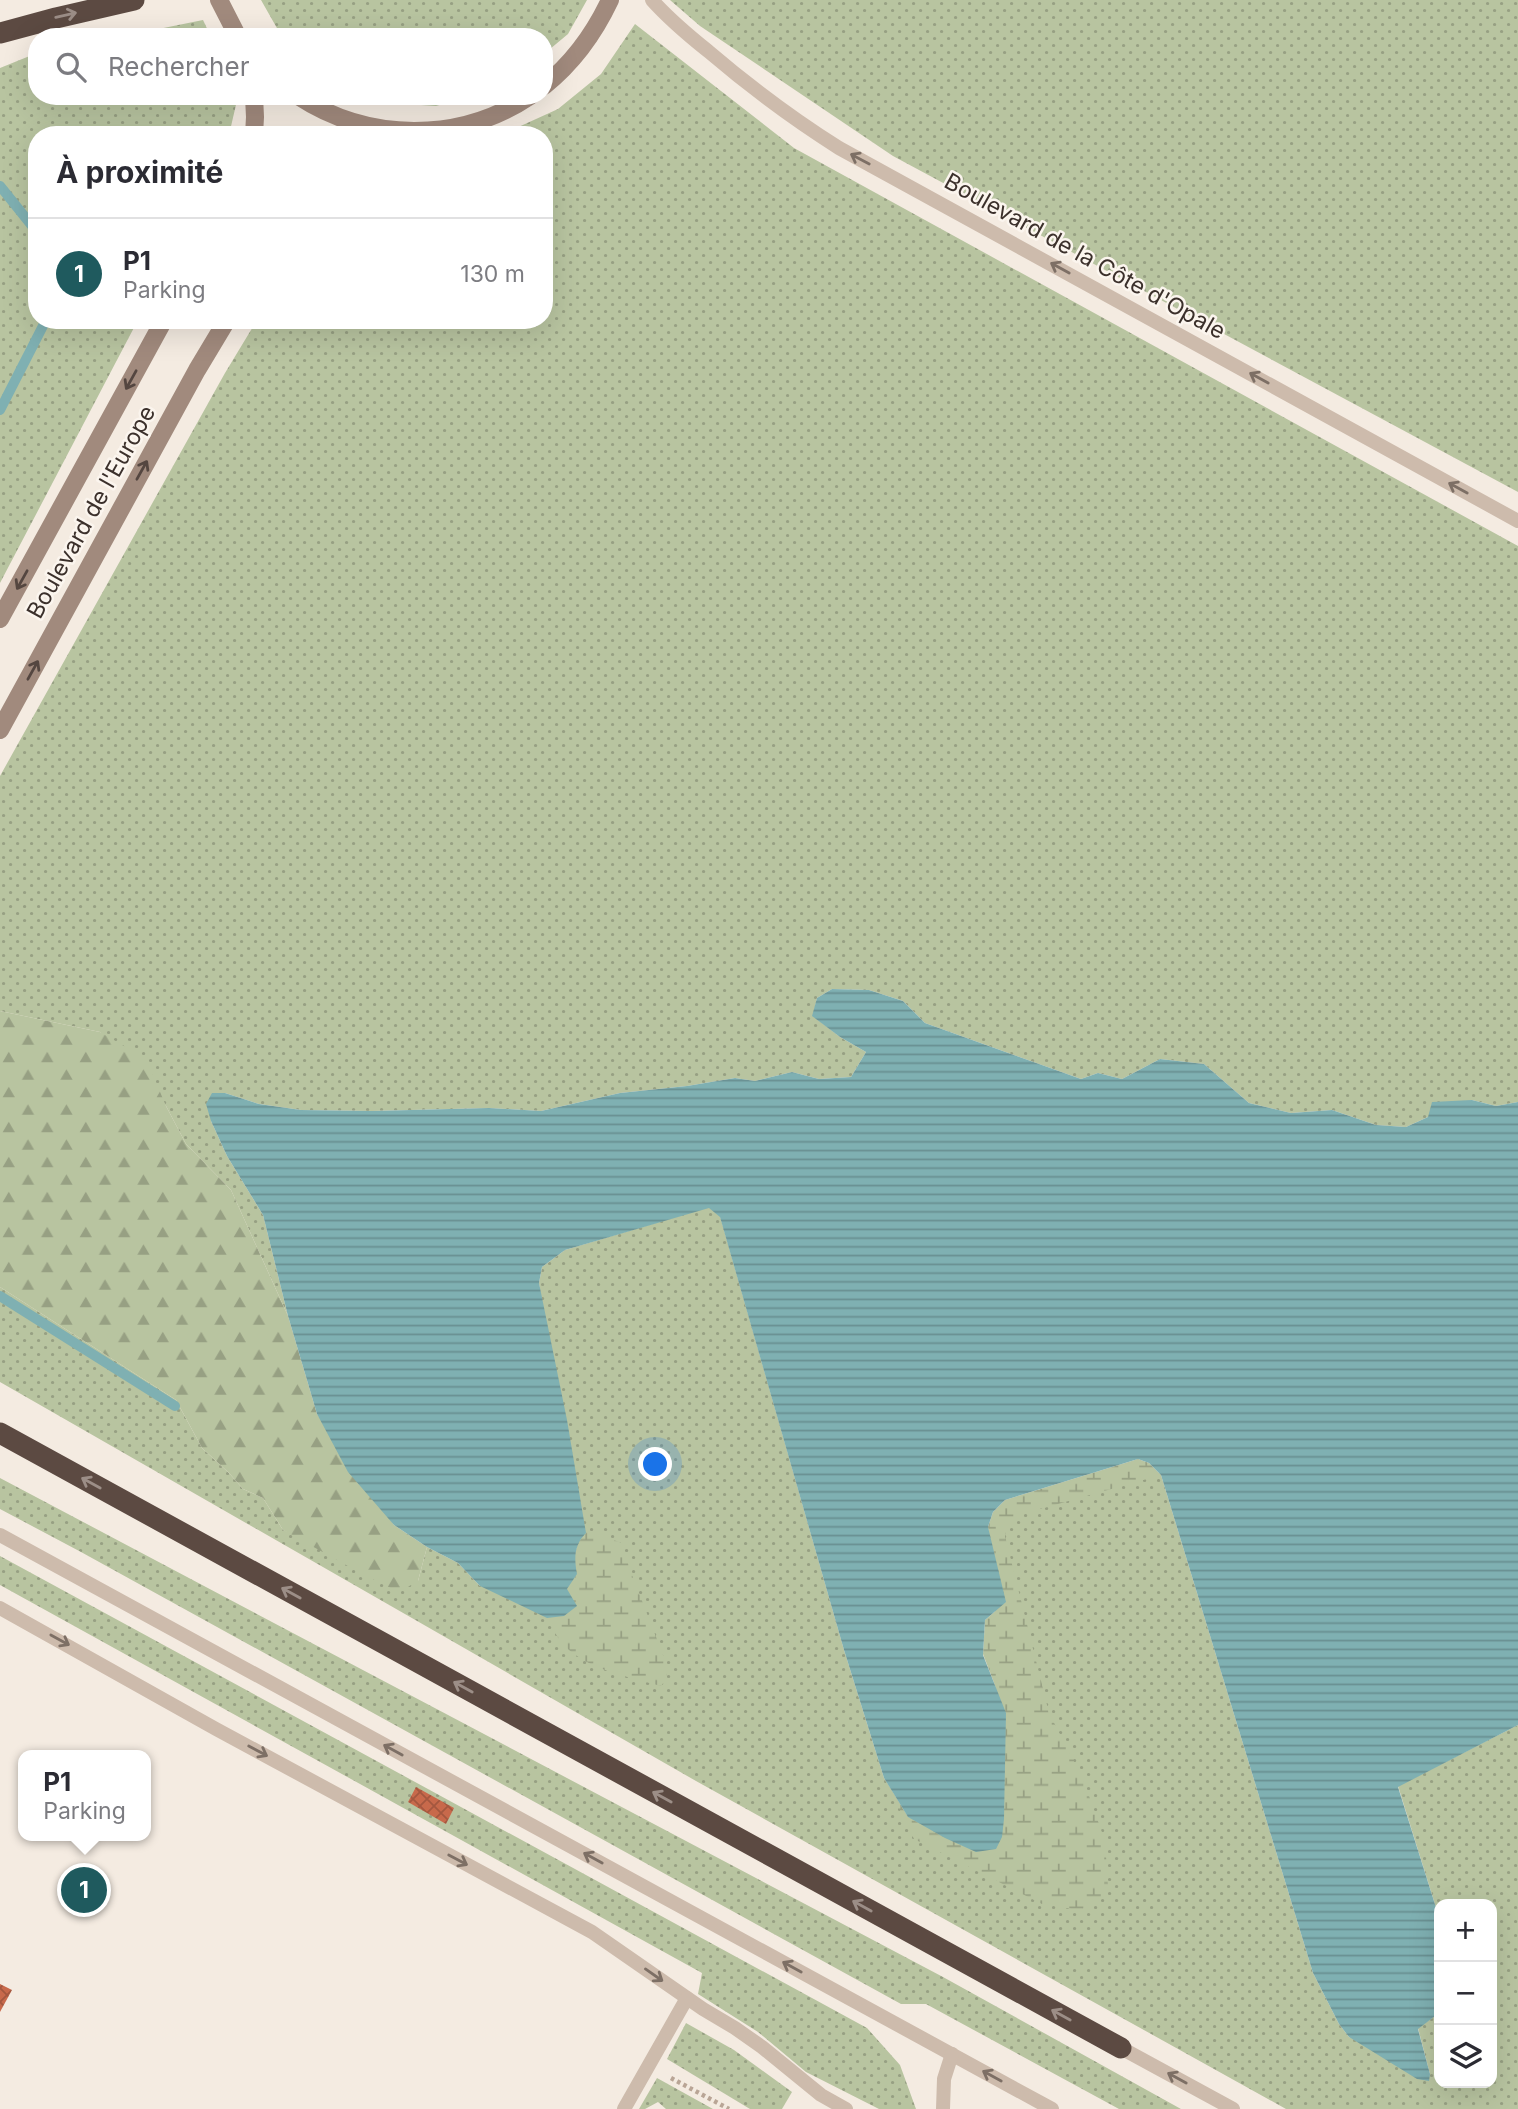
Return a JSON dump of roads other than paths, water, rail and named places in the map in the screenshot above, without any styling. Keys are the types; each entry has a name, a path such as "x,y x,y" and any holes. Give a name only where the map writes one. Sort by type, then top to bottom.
{"highway":[{"path":"0,33 134,0"},
{"path":"0,1433 1121,2048"}],"main road":[{"path":"219,0 233,28"},
{"path":"553,78 584,47 610,0"},
{"path":"254,105 254,126"},
{"path":"314,105 367,126"},
{"path":"460,126 499,113 514,105"},
{"name":"Boulevard de l'Europe","path":"0,619 159,329"},
{"name":"Boulevard de l'Europe","path":"0,730 222,329"}],"lane":[{"name":"Boulevard de la Côte d'Opale","path":"652,0 668,18 738,77 839,148 1518,521"},
{"path":"0,1535 1052,2109"},
{"path":"0,1608 216,1729 592,1932 762,2047 821,2095 846,2109"},
{"path":"624,2109 687,1998"},
{"path":"1121,2048 1233,2109"},
{"path":"943,2109 944,2079 952,2054"}],"water":[{"path":"832,989 869,990 903,1001 925,1023 1081,1079 1098,1073 1122,1079 1160,1059 1204,1064 1249,1103 1291,1113 1332,1110 1376,1125 1406,1127 1428,1117 1432,1102 1472,1100 1496,1106 1518,1102 1518,1725 1398,1787 1434,1901 1434,2017 1418,2029 1430,2074 1429,2081 1417,2079 1349,2037 1339,2024 1313,1973 1161,1475 1149,1463 1138,1459 1005,1500 993,1512 988,1527 1006,1602 985,1620 983,1655 1006,1713 1002,1837 996,1849 976,1852 908,1817 884,1778 844,1650 720,1217 709,1208 565,1250 542,1267 539,1283 567,1420 586,1533 576,1552 577,1574 567,1589 577,1606 564,1616 547,1618 480,1586 458,1563 394,1525 348,1472 317,1414 288,1316 263,1215 227,1156 211,1121 206,1104 212,1093 225,1093 259,1104 301,1110 489,1108 541,1111 620,1093 735,1078 755,1081 792,1072 819,1079 851,1077 866,1052 812,1016 817,998"}],"waterway":[{"path":"0,186 28,221"},
{"path":"0,410 41,329"},
{"path":"0,1296 175,1406"}],"place":[{"name":"P1","path":"84,1890"}]}
